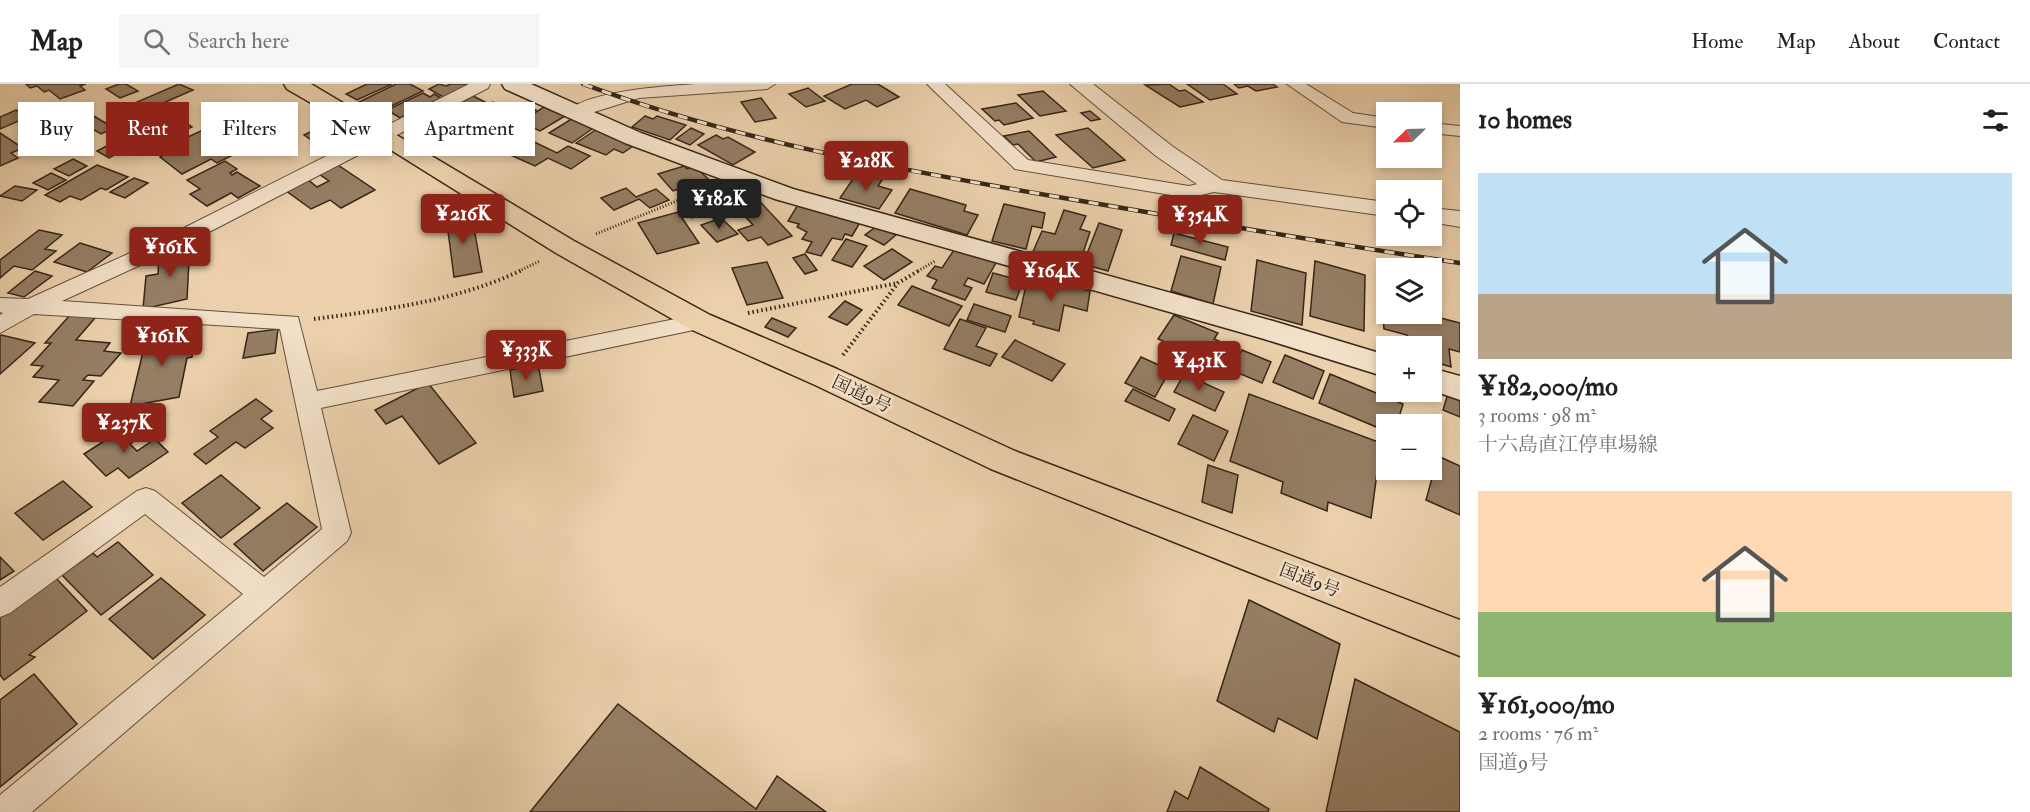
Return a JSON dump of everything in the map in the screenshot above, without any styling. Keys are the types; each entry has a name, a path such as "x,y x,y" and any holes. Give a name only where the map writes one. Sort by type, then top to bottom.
{"highway":[{"name":"国道9号","path":"295,84 326,102"},
{"name":"国道9号","path":"392,141 565,247 700,322 826,377 1003,460 1460,638"}],"main road":[{"path":"513,84 633,138 784,194 1273,331 1376,363"},
{"path":"1442,383 1460,388"}],"street":[{"path":"392,130 482,84"},
{"path":"622,84 638,93"},
{"path":"575,112 638,93 767,84"},
{"path":"935,84 1022,165 1189,192 1215,186 1376,208"},
{"path":"1295,84 1348,118 1376,122"},
{"path":"1087,85 1164,151 1215,186"},
{"path":"1442,129 1460,131"},
{"path":"0,325 28,308 177,240 342,156"},
{"path":"1442,217 1460,219"},
{"path":"0,305 290,322 337,533 6,812"},
{"path":"308,402 700,322"},
{"path":"0,604 146,499 264,594"}],"path":[{"path":"290,322 384,310 463,294 513,275 565,247 736,177"},
{"path":"747,313 898,283 963,244"},
{"path":"826,377 898,283"}],"building":[{"path":"26,84 86,84 80,86 85,90 60,99 49,90 44,92 37,86 30,88"},
{"path":"126,84 138,91 120,98 106,89"},
{"path":"179,84 193,90 165,102 137,102"},
{"path":"367,84 392,84 357,100 346,94"},
{"path":"396,84 410,84 423,91 392,106 392,102 359,102"},
{"path":"439,84 446,86 472,84 445,98 429,89"},
{"path":"852,84 878,84 899,97 877,107 866,100 845,109 824,96"},
{"path":"1169,84 1179,91 1185,90 1203,102 1180,107 1145,85"},
{"path":"1187,84 1223,84 1237,94 1210,100"},
{"path":"1234,84 1273,84 1277,87 1256,91 1248,86 1239,88"},
{"path":"808,88 825,101 806,107 789,94"},
{"path":"1043,91 1066,111 1040,116 1018,95"},
{"path":"423,93 430,97 434,94 441,98 433,102 404,102 404,116 400,118 392,113 392,108"},
{"path":"473,96 485,102 462,102"},
{"path":"761,98 776,118 755,122 741,102"},
{"path":"1016,103 1033,118 1004,125 999,120 995,121 982,109"},
{"path":"544,107 565,116 540,131 535,128 535,113"},
{"path":"18,111 18,121 0,129 0,117"},
{"path":"1090,111 1100,119 1091,121 1081,113"},
{"path":"94,116 106,123 106,132 101,134 94,130"},
{"path":"645,116 653,119 657,116 686,125 670,140 632,127"},
{"path":"573,118 595,127 572,143 549,133"},
{"path":"691,128 704,134 690,145 676,139"},
{"path":"1088,128 1125,160 1093,168 1056,135"},
{"path":"597,129 636,144 623,153 614,149 606,155 576,143"},
{"path":"201,131 201,156 231,156 217,163 211,159 182,174 160,157 189,156 189,136"},
{"path":"1029,131 1056,157 1036,162 1018,144 1013,145 1004,136"},
{"path":"0,133 18,145 18,150 11,153 18,158 0,166"},
{"path":"716,135 723,139 728,137 755,152 733,165 698,145"},
{"path":"535,142 557,153 568,146 590,156 571,169 548,158 535,166 513,156 535,156"},
{"path":"106,146 106,156 113,156 109,158 97,151"},
{"path":"73,159 87,166 69,176 54,169"},
{"path":"225,161 237,169 230,173 232,175 237,172 260,186 238,198 231,193 207,206 190,194 200,189 187,180"},
{"path":"335,163 375,190 341,208 330,200 311,209 285,190 307,179 317,187 329,181 316,172"},
{"path":"97,165 128,177 106,190 101,188 81,200 70,196 60,202 45,195"},
{"path":"684,166 687,169 695,166 708,179 673,191 658,174"},
{"path":"51,173 66,180 48,190 33,183"},
{"path":"857,173 882,180 878,186 892,190 879,209 840,198"},
{"path":"134,178 148,183 125,198 110,192"},
{"path":"15,186 37,190 22,201 0,196"},
{"path":"626,188 636,197 656,189 669,200 650,208 639,199 614,210 601,198"},
{"path":"910,189 966,205 964,211 978,215 967,235 895,213"},
{"path":"752,193 792,236 768,245 761,237 748,241 738,230 753,225 730,200"},
{"path":"703,199 714,211 692,218 682,205"},
{"path":"799,203 862,219 852,236 845,234 842,240 832,238 821,256 806,252 812,242 802,239 807,232 797,227 799,224 788,221"},
{"path":"1004,204 1045,213 1042,228 1032,226 1026,249 992,241"},
{"path":"1064,210 1086,216 1080,229 1090,232 1078,268 1032,254 1042,231 1055,234"},
{"path":"471,212 482,272 454,277 446,216"},
{"path":"678,212 699,243 657,254 638,223"},
{"path":"721,218 738,234 717,242 701,225"},
{"path":"1099,223 1122,230 1108,271 1083,264"},
{"path":"877,226 896,235 884,245 865,235"},
{"path":"39,230 62,235 45,249 56,251 32,270 14,266 0,278 0,260"},
{"path":"1174,233 1228,247 1225,260 1171,245"},
{"path":"846,239 867,246 852,267 832,260"},
{"path":"80,243 112,253 87,272 54,262"},
{"path":"198,245 197,259 189,261 187,299 143,309 146,276 158,274 159,253"},
{"path":"956,247 997,261 984,284 968,278 964,285 972,288 965,300 932,288 937,280 927,276 935,266 942,268"},
{"path":"892,249 912,262 884,280 864,266"},
{"path":"805,254 817,270 805,274 793,258"},
{"path":"1181,256 1221,267 1213,304 1171,291"},
{"path":"1257,260 1306,273 1302,325 1251,311"},
{"path":"1315,261 1365,275 1364,331 1310,316"},
{"path":"767,262 783,298 747,305 732,268"},
{"path":"35,271 52,276 24,297 8,293"},
{"path":"993,273 1023,281 1016,300 986,292"},
{"path":"1028,276 1090,291 1087,311 1064,305 1059,331 1033,324 1034,321 1019,317"},
{"path":"912,286 962,306 949,326 898,305"},
{"path":"845,301 862,310 847,325 829,317"},
{"path":"974,304 1011,316 1005,332 967,320"},
{"path":"70,315 95,318 76,340 110,343 104,351 121,353 101,376 88,375 83,380 94,381 73,406 39,402 59,380 33,377 43,366 31,365 51,343 45,343"},
{"path":"1174,315 1218,333 1214,339 1235,348 1224,369 1158,339"},
{"path":"772,318 796,328 788,337 765,327"},
{"path":"1442,318 1460,323 1460,352 1449,349 1451,367 1442,364 1442,336 1407,336 1384,329 1384,324 1442,324"},
{"path":"960,319 986,328 976,346 997,354 990,366 944,349"},
{"path":"174,327 171,339 196,335 192,357 187,358 179,397 130,406 148,331"},
{"path":"278,329 275,353 243,358 248,333"},
{"path":"0,336 35,343 0,374"},
{"path":"1015,340 1065,364 1052,381 1002,357"},
{"path":"1242,350 1271,362 1262,383 1231,370"},
{"path":"1285,355 1324,371 1313,399 1273,382"},
{"path":"1141,357 1170,370 1155,397 1125,383"},
{"path":"538,364 543,391 514,397 510,370"},
{"path":"1184,374 1224,392 1215,411 1174,392"},
{"path":"1330,374 1376,393 1376,402 1403,404 1400,414 1376,414 1376,427 1319,403"},
{"path":"428,383 476,443 439,464 402,416 386,424 375,410"},
{"path":"1133,389 1175,409 1169,421 1125,401"},
{"path":"1449,390 1460,394 1460,417 1443,410"},
{"path":"1249,394 1376,441 1376,480 1371,518 1328,502 1327,511 1281,493 1283,482 1230,461"},
{"path":"256,399 272,411 261,419 273,428 245,448 236,442 206,464 194,454 218,437 210,431"},
{"path":"1193,415 1228,431 1214,461 1178,444"},
{"path":"126,427 138,438 130,444 137,451 155,439 168,452 129,478 118,468 106,476 84,454"},
{"path":"1442,458 1460,466 1460,515 1426,500 1431,480 1442,480"},
{"path":"1208,465 1238,475 1232,513 1202,502"},
{"path":"221,475 260,508 221,538 182,503"},
{"path":"63,481 92,507 43,540 15,513"},
{"path":"287,503 317,527 263,571 234,544"},
{"path":"118,542 153,575 101,615 62,575 93,553 97,557"},
{"path":"0,557 14,571 0,580"},
{"path":"53,575 87,611 29,655 35,657 4,680 0,675 0,613"},
{"path":"161,578 205,615 153,659 109,619"},
{"path":"1249,600 1340,644 1317,739 1278,718 1274,732 1217,701"},
{"path":"34,674 77,724 0,787 0,700"},
{"path":"1355,679 1460,732 1460,812 1326,812"},
{"path":"618,704 756,809 777,776 826,812 530,812"},
{"path":"1200,767 1269,809 1268,812 1167,812 1175,791 1188,799"}],"railway":[{"path":"583,84 699,122 877,164 1158,214 1460,263"}]}
